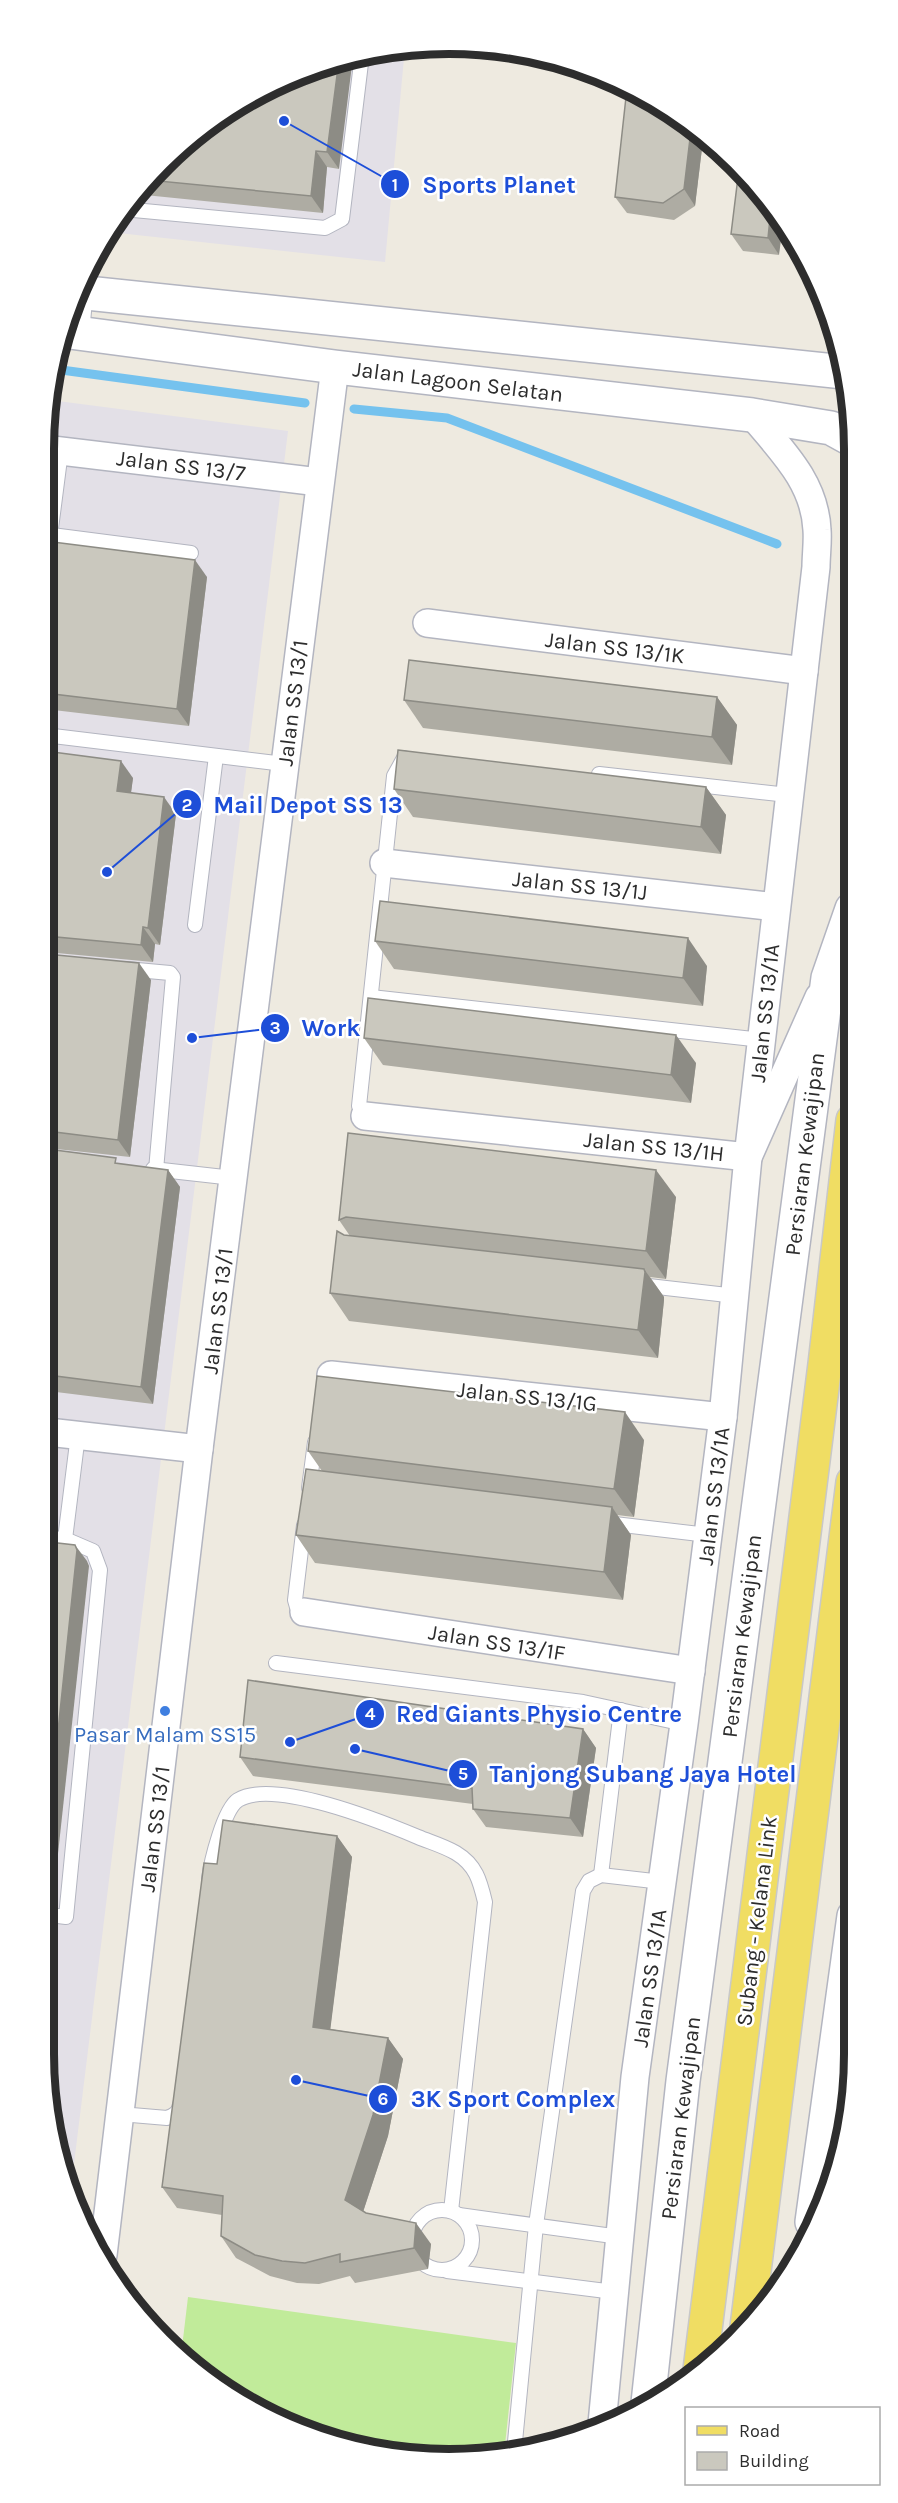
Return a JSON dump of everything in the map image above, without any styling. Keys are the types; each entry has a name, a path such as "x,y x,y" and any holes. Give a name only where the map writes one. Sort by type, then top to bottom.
{"main road":[{"path":"90,284 836,371"},
{"name":"Jalan Lagoon Selatan","path":"72,333 335,367 752,415 831,428 843,434"},
{"name":"Persiaran Kewajipan","path":"649,2394 682,2081 828,978 844,932"},
{"name":"Subang - Kelana Link","path":"702,2357 825,1364 844,1192"},
{"name":"Subang - Kelana Link","path":"749,2310 844,1554"},
{"path":"815,2204 844,1989"},
{"path":"665,2242 672,2379"}],"street":[{"name":"Jalan SS 13/1","path":"104,2246 199,1449 335,367"},
{"name":"Jalan SS 13/1A","path":"603,2418 635,2077 684,1724 723,1416 748,1156 816,567 818,529 811,498 800,473 752,415"},
{"name":"Jalan SS 13/7","path":"54,450 319,482"},
{"name":"Jalan SS 13/1K","path":"427,623 804,671"},
{"name":"Jalan SS 13/1J","path":"384,863 776,907"},
{"name":"Jalan SS 13/1H","path":"365,1116 748,1156 828,978"},
{"name":"Jalan SS 13/1G","path":"327,1378 723,1416"},
{"path":"54,1433 199,1449"},
{"name":"Jalan SS 13/1F","path":"304,1612 691,1671"}],"lane":[{"path":"135,210 325,228 342,219 361,64"},
{"path":"54,536 191,554"},
{"path":"54,736 284,764"},
{"path":"365,1116 359,1106 394,776 406,753 418,754"},
{"path":"195,925 216,756"},
{"path":"580,772 788,795"},
{"path":"114,968 170,973 174,977 156,1170"},
{"path":"371,997 762,1040"},
{"path":"134,1167 233,1178"},
{"path":"620,1283 736,1296"},
{"path":"304,1612 297,1607 295,1600 311,1495 317,1428"},
{"path":"65,1539 78,1435"},
{"path":"591,1521 708,1535"},
{"path":"54,1538 65,1539 93,1551 100,1570 66,1917 54,1916"},
{"path":"276,1663 583,1701 684,1724"},
{"path":"601,1875 621,1710"},
{"path":"206,1898 209,1875 228,1810 239,1799 255,1795 298,1796 367,1816 457,1854 478,1875 484,1902 455,2213 471,2230 471,2249 461,2264 443,2270"},
{"path":"515,2443 536,2225 583,1891 589,1881 601,1875 662,1882"},
{"path":"120,2114 167,2118 175,2116 180,2110 182,2086"},
{"path":"614,2292 432,2269 416,2256 412,2246 412,2236 422,2218 431,2212 455,2213 620,2237"}],"shaded area":[{"path":"404,56 385,262 119,233 152,189 170,170 209,136 252,107 322,75 347,67"},
{"path":"57,401 288,431 73,2174 57,2106 54,2054 54,449"}],"green space":[{"path":"188,2297 516,2343 505,2445 449,2449 423,2448 397,2446 347,2436 298,2419 251,2396 209,2367 182,2345"}],"building":[{"path":"338,70 327,152 316,151 311,196 159,181 189,152 252,107 298,84"},
{"path":"626,96 690,137 684,189 663,203 615,197"},
{"path":"738,180 770,220 768,238 731,234"},
{"path":"54,542 195,560 177,709 54,694"},
{"path":"409,660 717,697 712,737 404,700"},
{"path":"398,750 706,787 701,827 394,789"},
{"path":"54,752 121,761 117,791 164,797 148,928 143,927 141,945 54,937"},
{"path":"380,901 688,938 683,978 375,941"},
{"path":"54,955 139,963 118,1140 54,1132"},
{"path":"368,998 676,1035 671,1075 364,1038"},
{"path":"348,1133 656,1170 646,1251 346,1217 339,1220"},
{"path":"54,1150 116,1158 115,1163 168,1170 141,1387 54,1376"},
{"path":"337,1231 344,1235 644,1269 638,1330 330,1293"},
{"path":"317,1376 625,1412 614,1489 308,1451"},
{"path":"306,1469 612,1507 604,1572 296,1535"},
{"path":"54,1543 75,1545 77,1550 54,1769"},
{"path":"248,1680 583,1729 570,1818 473,1809 472,1788 240,1757"},
{"path":"223,1820 337,1836 313,2027 388,2038 373,2115 345,2200 366,2213 416,2223 414,2248 340,2262 340,2254 305,2263 255,2255 221,2236 223,2196 162,2187 204,1863 217,1864"}],"waterway":[{"path":"62,370 305,403"},
{"path":"354,409 447,418 777,544"}],"place":[{"name":"Sports Planet","path":"284,121"},
{"name":"Mail Depot SS 13","path":"107,872"},
{"name":"Work","path":"192,1038"},
{"name":"Pasar Malam SS15","path":"165,1711"},
{"name":"Red Giants Physio Centre","path":"290,1742"},
{"name":"Tanjong Subang Jaya Hotel","path":"355,1749"},
{"name":"3K Sport Complex","path":"296,2080"}]}
